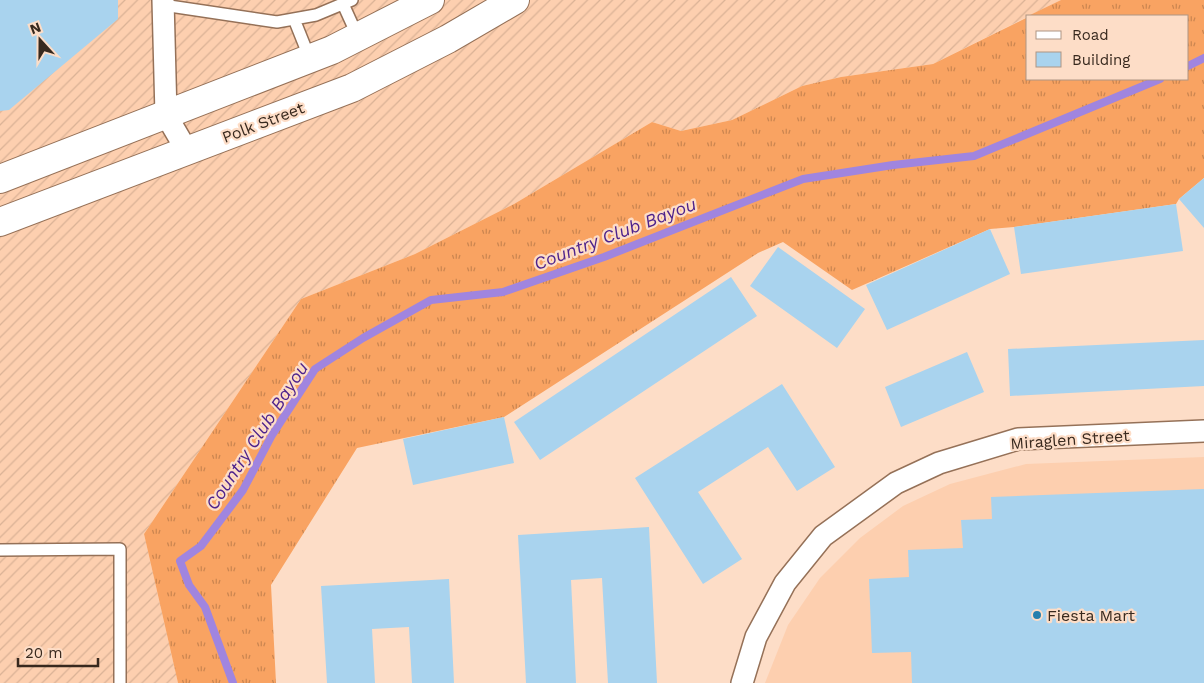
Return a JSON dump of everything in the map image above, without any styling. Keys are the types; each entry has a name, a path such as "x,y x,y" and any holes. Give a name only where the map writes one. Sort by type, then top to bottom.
{"main road":[{"path":"0,179 310,59 430,0"},
{"name":"Polk Street","path":"0,222 352,88 448,39 516,0"}],"street":[{"path":"163,2 166,115 187,151"},
{"name":"Miraglen Street","path":"742,683 756,637 785,583 823,536 896,482 939,463 1018,439 1204,431"}],"lane":[{"path":"163,2 277,22 316,15 348,2 358,37"},
{"path":"294,19 310,59"},
{"path":"0,550 120,549 120,683"}],"shaded area":[{"path":"0,0 1061,0 1031,15 1026,15 1026,18 933,64 841,77 802,86 732,120 681,131 652,122 514,204 415,254 301,299 144,534 178,683 0,683"},
{"name":"Fiesta Mart","path":"1204,457 1204,683 765,683 788,625 820,578 860,538 903,506 950,484 1026,464"}],"green space":[{"path":"1061,0 1204,0 1204,178 1179,199 1176,204 990,229 852,290 783,242 758,253 504,417 357,448 271,585 276,683 178,683 144,534 301,299 415,254 514,204 652,122 681,131 732,120 802,86 841,77 933,64 1026,18 1026,80 1189,80 1189,15 1030,15"}],"building":[{"path":"0,0 118,0 118,19 9,110 0,111"},
{"path":"1204,178 1204,228 1179,199"},
{"path":"1176,204 1183,251 1021,274 1014,227"},
{"path":"990,229 1010,274 887,330 866,285"},
{"path":"778,247 865,309 837,348 750,286"},
{"path":"731,277 757,316 540,460 514,422"},
{"path":"1204,340 1204,386 1010,396 1008,349"},
{"path":"967,352 984,392 901,427 885,387"},
{"path":"782,384 835,467 797,491 768,447 698,492 742,559 703,584 635,478"},
{"path":"504,417 514,463 413,485 403,439"},
{"name":"Fiesta Mart","path":"1204,489 1204,683 912,683 911,652 872,653 869,579 909,577 908,550 963,548 961,520 992,519 991,497"},
{"path":"649,527 657,683 608,683 602,578 571,580 576,683 526,683 518,535"},
{"path":"449,579 454,683 412,683 409,627 372,629 375,683 327,683 321,586"}],"waterway":[{"name":"Country Club Bayou","path":"1189,66 1204,58"},
{"name":"Country Club Bayou","path":"233,683 205,607 189,585 180,561 201,546 243,490 272,435 315,369 363,338 431,300 503,292 604,257 803,179 893,165 974,156 1158,80"}],"place":[{"name":"Fiesta Mart","path":"1037,615"}]}
